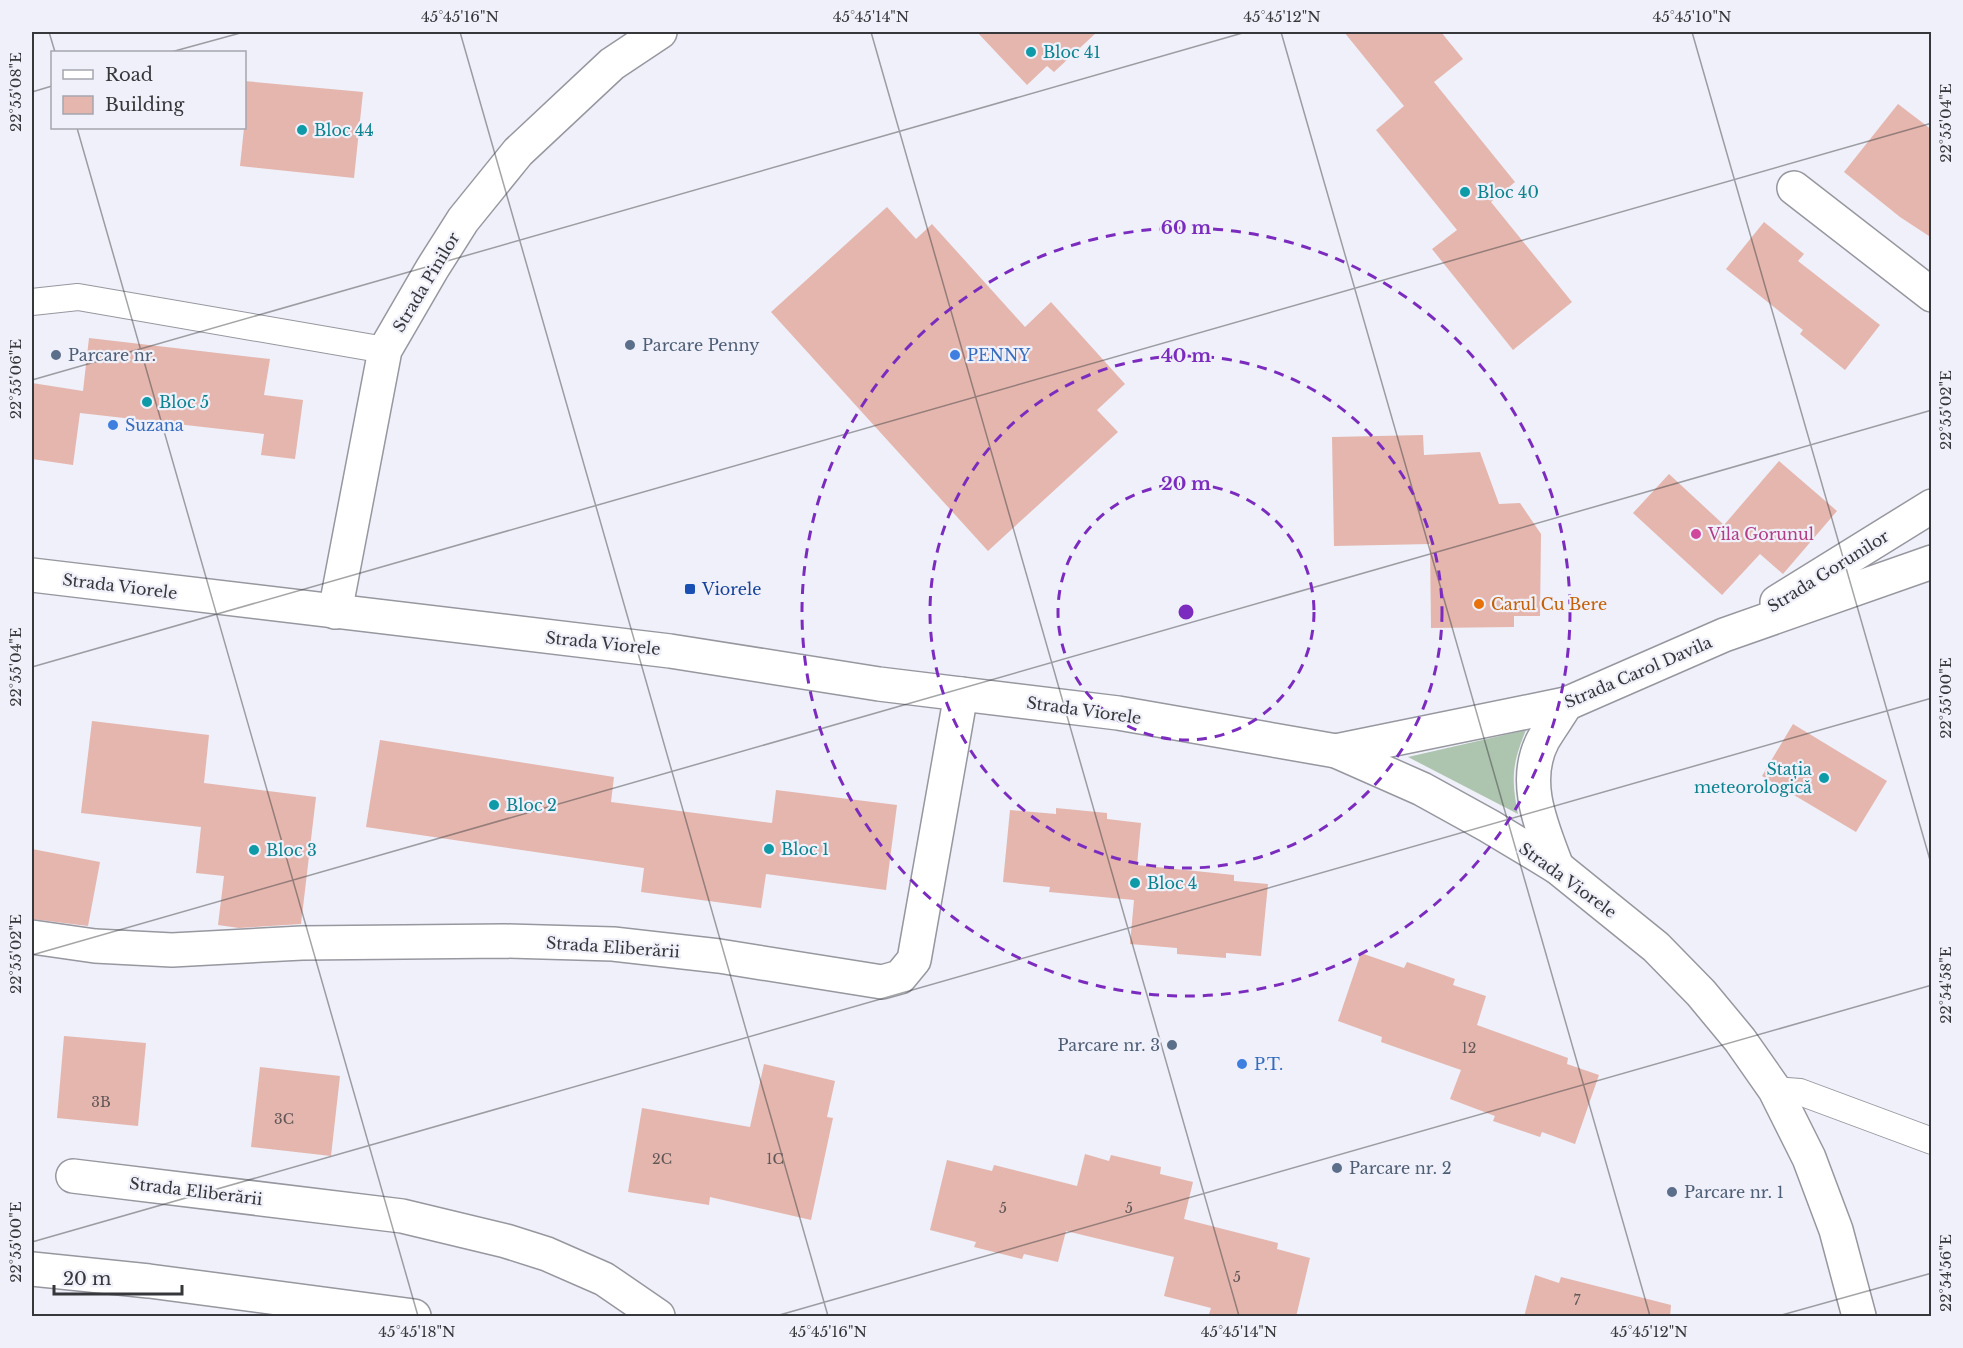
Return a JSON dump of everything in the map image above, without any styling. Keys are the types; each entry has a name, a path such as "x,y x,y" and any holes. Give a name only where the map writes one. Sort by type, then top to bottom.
{"street":[{"name":"Strada Pinilor","path":"336,612 385,350 432,269 464,220 518,152 612,64 660,32"},
{"path":"1794,188 1932,295"},
{"name":"Strada Gorunilor","path":"1725,635 1932,506"},
{"name":"Strada Carol Davila","path":"1336,751 1566,704 1725,635 1932,562"},
{"name":"Strada Viorele","path":"32,575 670,651 879,684 1118,713 1336,751 1422,789 1557,867 1656,947 1701,993 1740,1040 1775,1089 1809,1158 1836,1230 1859,1317"},
{"name":"Strada Eliberării","path":"32,937 95,946 172,950 302,943 505,941 613,944 719,956 882,982 900,977 914,960 961,694"},
{"path":"1557,867 1540,822 1534,795 1533,771 1542,742 1566,704"},
{"name":"Strada Eliberării","path":"73,1176 402,1216 547,1254 604,1279 658,1317"},
{"path":"32,1269 149,1281 414,1317"}],"lane":[{"path":"32,302 78,297 385,350"},
{"path":"1775,1089 1800,1092 1932,1141"}],"green space":[{"path":"1526,730 1514,771 1518,814 1408,757"}],"building":[{"name":"Bloc 41","path":"977,32 1097,32 1054,72 1047,66 1027,85"},
{"name":"Bloc 40","path":"1344,32 1441,32 1463,59 1434,82 1515,182 1491,202 1572,302 1513,350 1432,249 1457,230 1376,130 1404,106"},
{"name":"Bloc 44","path":"246,81 363,92 354,178 240,166 244,129 246,129"},
{"path":"1898,104 1932,130 1932,238 1900,217 1844,172"},
{"name":"PENNY","path":"887,207 916,239 932,224 1025,327 1051,302 1125,384 1097,410 1118,432 988,551 771,312"},
{"path":"1764,222 1804,254 1798,261 1880,325 1845,370 1800,334 1803,330 1726,269"},
{"name":"Bloc 5","path":"89,338 270,359 264,395 303,400 295,459 261,455 264,434 80,413 73,465 32,459 32,383 83,391"},
{"path":"1423,435 1424,455 1480,452 1499,504 1520,503 1541,534 1540,616 1514,616 1514,627 1431,628 1430,544 1334,546 1332,437"},
{"path":"1779,461 1837,511 1783,574 1760,554 1722,595 1633,513 1669,474 1724,525"},
{"name":"Bloc 3","path":"92,721 209,735 204,783 316,797 301,924 239,928 218,925 224,876 196,873 201,827 81,813"},
{"name":"Stația meteorologică","path":"1793,724 1887,781 1856,832 1762,776"},
{"path":"380,740 614,777 611,802 772,823 776,790 897,805 886,890 766,874 761,908 641,892 644,868 366,827"},
{"name":"Bloc 4","path":"1056,808 1107,813 1107,819 1141,823 1137,865 1234,875 1234,881 1268,884 1261,956 1226,953 1226,958 1177,954 1177,948 1130,944 1134,900 1049,892 1050,887 1003,882 1010,810 1056,814"},
{"path":"32,849 100,862 88,926 32,919"},
{"path":"1361,953 1404,968 1407,962 1455,979 1453,985 1486,996 1477,1025 1568,1058 1567,1064 1599,1075 1575,1144 1542,1132 1540,1137 1493,1121 1495,1116 1450,1099 1461,1070 1381,1042 1382,1037 1338,1021"},
{"path":"64,1036 146,1043 138,1126 57,1118"},
{"path":"764,1064 835,1081 827,1117 833,1118 811,1220 710,1197 709,1205 628,1192 642,1108 750,1127"},
{"path":"260,1067 340,1076 331,1156 251,1147"},
{"path":"1085,1154 1109,1161 1111,1155 1161,1167 1160,1174 1193,1182 1184,1219 1278,1243 1277,1249 1310,1258 1296,1317 1208,1317 1211,1308 1164,1296 1174,1257 1066,1231 1058,1262 1024,1254 1022,1259 974,1247 976,1242 930,1230 947,1160 992,1171 994,1165 1077,1186"},
{"path":"1535,1275 1559,1283 1561,1277 1671,1305 1670,1317 1524,1317"}],"place":[{"name":"Bloc 41","path":"1031,52"},
{"name":"Bloc 44","path":"302,130"},
{"name":"Bloc 40","path":"1465,192"},
{"name":"Parcare Penny","path":"630,345"},
{"name":"Parcare nr.","path":"56,355"},
{"name":"PENNY","path":"955,355"},
{"name":"Bloc 5","path":"147,402"},
{"name":"Suzana","path":"113,425"},
{"name":"Vila Gorunul","path":"1696,534"},
{"name":"Viorele","path":"690,589"},
{"name":"Carul Cu Bere","path":"1479,604"},
{"name":"Stația meteorologică","path":"1824,778"},
{"name":"Bloc 2","path":"494,805"},
{"name":"Bloc 1","path":"769,849"},
{"name":"Bloc 3","path":"254,850"},
{"name":"Bloc 4","path":"1135,883"},
{"name":"Parcare nr. 3","path":"1172,1045"},
{"name":"P.T.","path":"1242,1064"},
{"name":"Parcare nr. 2","path":"1337,1168"},
{"name":"Parcare nr. 1","path":"1672,1192"}]}
